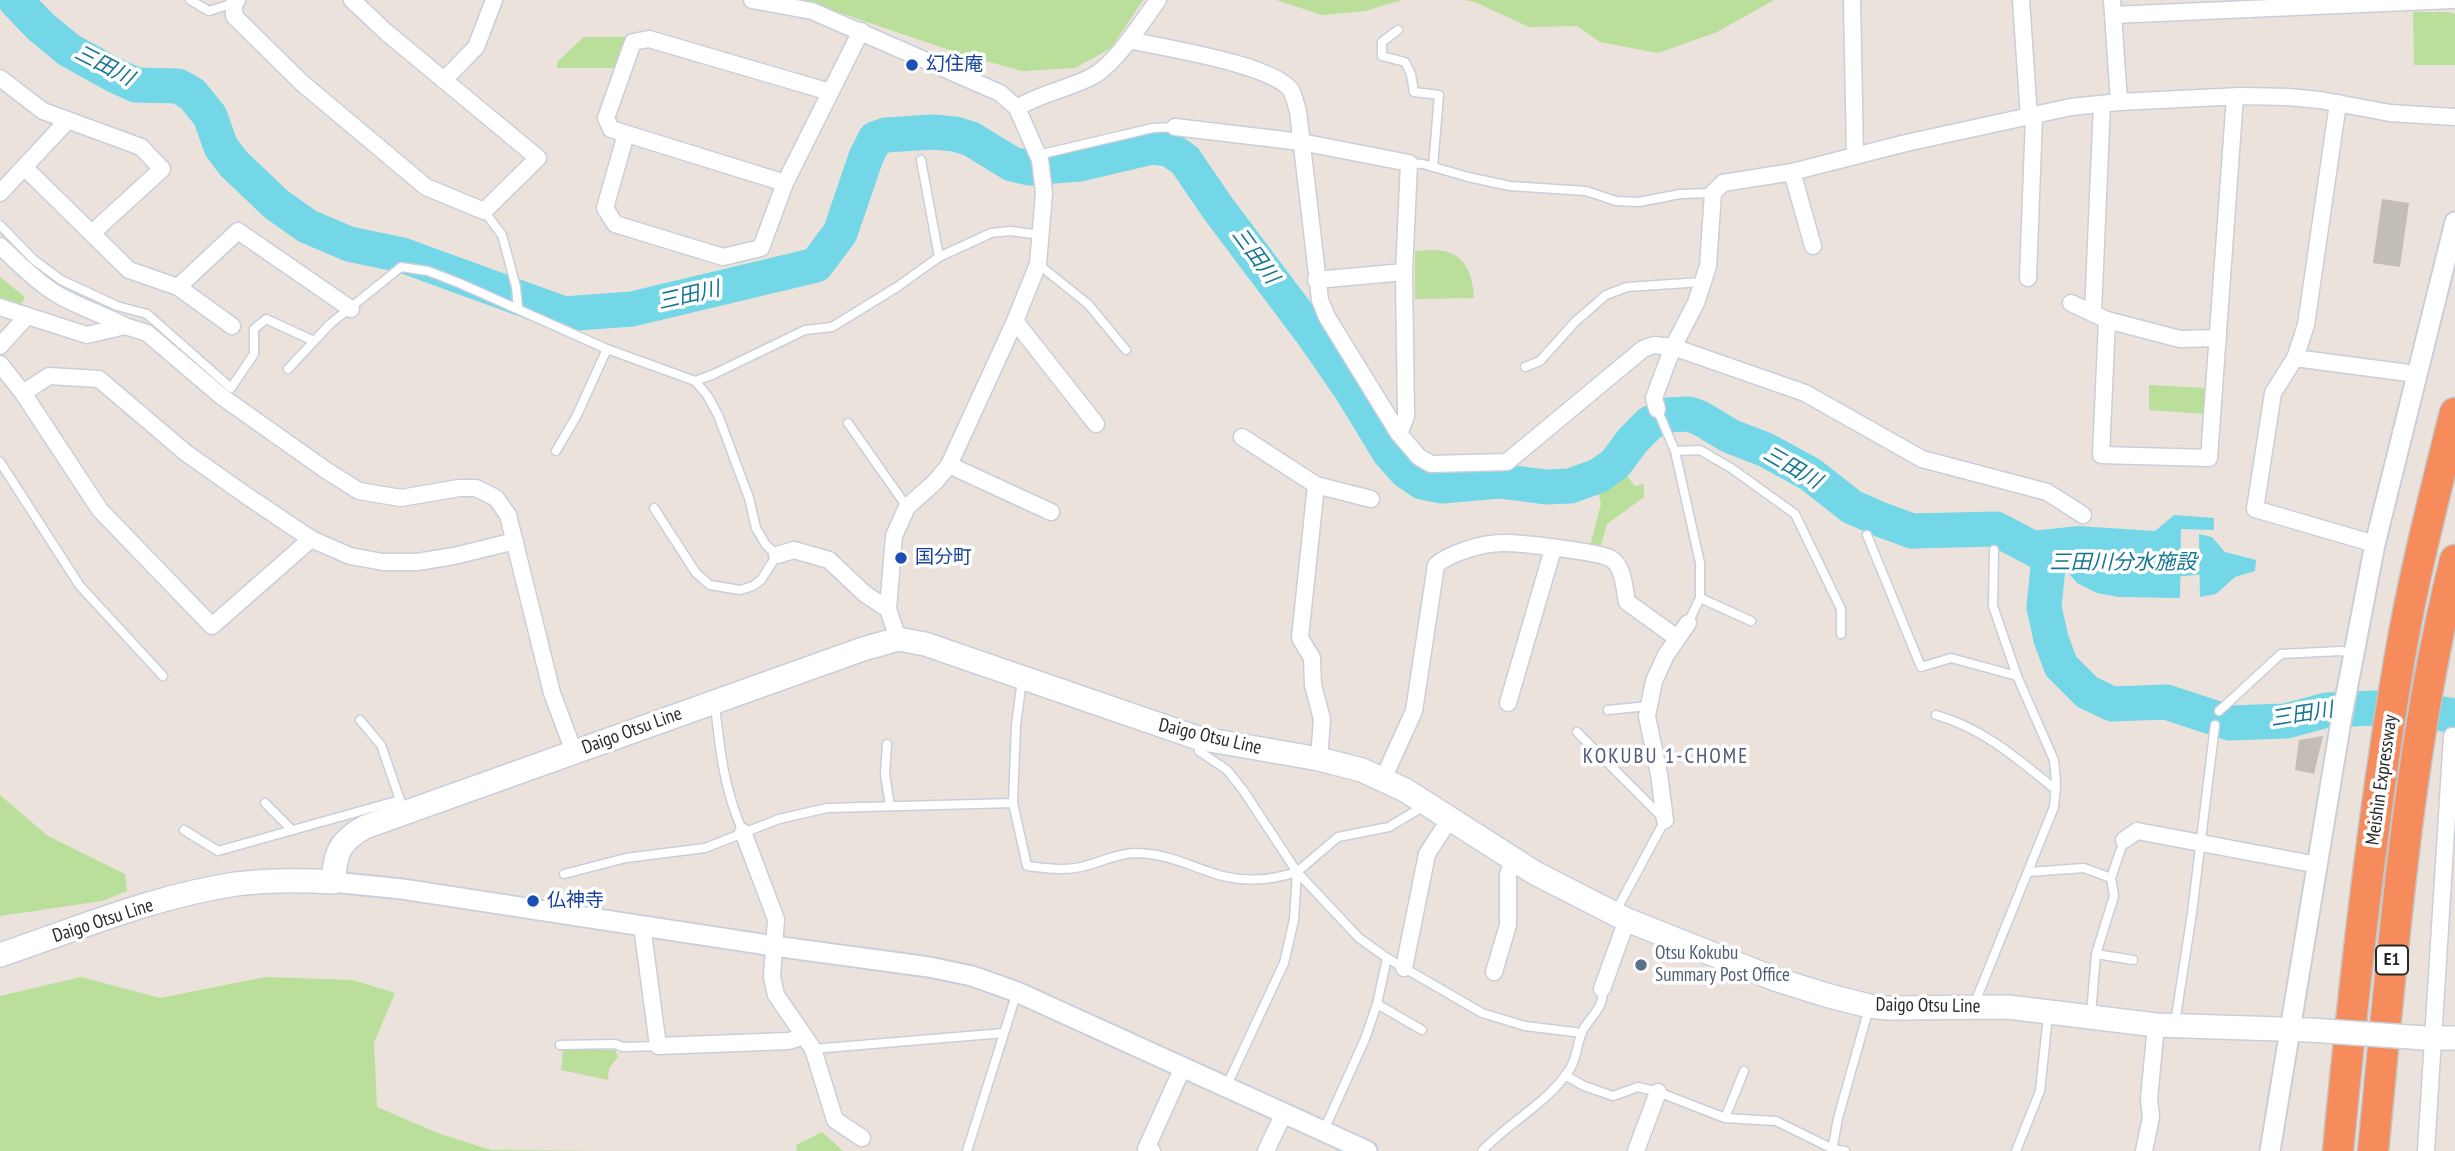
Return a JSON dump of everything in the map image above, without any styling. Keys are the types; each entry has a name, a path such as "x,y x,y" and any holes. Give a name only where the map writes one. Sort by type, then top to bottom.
{"highway":[{"name":"Meishin Expressway","path":"2338,1151 2364,905 2396,683 2430,514 2455,413"},
{"name":"Meishin Expressway","path":"2373,1151 2402,866 2429,690 2455,560"}],"main road":[{"name":"Daigo Otsu Line","path":"0,955 110,917 201,891 267,881 333,882 335,858 347,837 402,806 573,752 898,639 925,644 1198,738 1344,764 1383,779 1513,860 1621,916 1775,979 1869,1006 2008,1007 2165,1026 2438,1038"}],"street":[{"path":"236,1 234,16 323,101 426,187 484,211 538,158 386,32 352,0"},
{"path":"444,80 476,47 494,0"},
{"path":"752,0 812,11 1000,93 1017,108 1039,158 1043,177 1042,235 1038,264 949,465 935,482 907,507 894,536 888,609 898,639"},
{"path":"1017,108 1035,96 1093,77 1129,40 1158,0"},
{"path":"1852,0 1854,155"},
{"path":"2021,0 2031,116 2028,278"},
{"path":"2235,96 2209,458 2101,455 2100,316 2113,8 2452,0"},
{"path":"626,134 605,208 615,224 723,257 761,248 785,183 861,31"},
{"path":"785,183 611,129 606,118 634,42 649,39 830,92"},
{"path":"1129,40 1254,68 1275,77 1291,91 1298,111 1320,300 1327,317 1399,434 1419,457 1431,464 1507,462 1643,349 1654,345 1673,347 1805,393 1922,459 2047,492 2083,515"},
{"path":"0,78 43,111 141,146 162,169 92,233"},
{"path":"1660,416 1654,398 1673,347 1696,303 1707,266 1713,193 1723,183 1792,172 1854,155 2071,107 2110,103 2235,96 2288,97 2390,113 2455,117"},
{"path":"2337,103 2306,325 2295,358 2273,393 2255,509 2375,544"},
{"path":"0,193 68,120"},
{"path":"1175,127 1301,142 1409,163 1404,272 1406,416 1399,434"},
{"path":"24,167 128,270 178,287 232,326"},
{"path":"1792,172 1813,246"},
{"path":"2270,1151 2300,1030 2318,865 2353,653 2375,544 2455,222"},
{"path":"178,287 238,231 351,309"},
{"path":"0,246 38,281 60,296 125,326 147,333 221,396 359,491 401,498 421,497 459,488 476,488 496,498 508,515 552,693 573,752"},
{"path":"1316,280 1404,272"},
{"path":"2071,303 2100,316 2180,339 2218,338"},
{"path":"0,307 87,335 125,326"},
{"path":"0,346 27,316"},
{"path":"1015,321 1096,424"},
{"path":"2295,358 2416,374"},
{"path":"0,365 23,393 100,510 212,626 311,539"},
{"path":"23,393 49,376 99,379 186,453 311,539 350,556 417,562 515,541"},
{"path":"1242,438 1316,485 1371,499"},
{"path":"949,465 1051,512"},
{"path":"1316,485 1300,638 1312,658 1313,685 1322,719 1319,759"},
{"path":"1383,779 1414,710 1436,565 1447,555 1501,542 1611,559 1621,572 1627,602 1677,638"},
{"path":"1508,704 1553,549"},
{"path":"777,555 803,550 829,560 865,594 888,609"},
{"path":"1665,820 1647,716 1648,706 1654,681 1666,655 1688,623"},
{"path":"2426,1151 2438,1038 2452,736"},
{"path":"1405,968 1427,854 1450,820"},
{"path":"2124,840 2137,831 2318,865"},
{"path":"743,832 776,919 772,977 776,996 808,1042 835,1120 862,1138"},
{"path":"1494,972 1508,925 1507,875 1513,860"},
{"path":"333,882 402,889 929,967 972,976 1017,992 1367,1151"},
{"path":"1602,989 1621,916"},
{"path":"642,926 658,1046 808,1042"},
{"path":"2144,1151 2151,1116 2149,1099 2165,1026"},
{"path":"1152,1151 1146,1149 1183,1067"},
{"path":"1636,1151 1658,1092"},
{"path":"1266,1151 1284,1113"}],"lane":[{"path":"190,0 209,11 236,1"},
{"path":"1398,30 1382,42 1382,57 1405,62 1411,74 1414,92 1439,95 1433,167"},
{"path":"1039,158 1153,128 1175,127"},
{"path":"921,160 939,257"},
{"path":"1409,163 1510,186 1586,191 1616,201 1639,202 1680,194 1713,193"},
{"path":"484,211 502,235 516,287 518,306"},
{"path":"0,225 34,260 61,280 117,306 147,314 231,388 254,354 254,329 266,319 314,341"},
{"path":"695,381 805,330 832,327 939,257 991,233 1010,231 1042,235"},
{"path":"1038,264 1088,304 1126,350"},
{"path":"288,369 330,324 401,267 409,267 459,283 518,306 607,349 695,381 708,395 718,415 749,498 756,528 765,545 777,555 761,580 753,586 740,590 710,584 696,573 654,508"},
{"path":"1525,367 1540,361 1575,323 1606,295 1628,286 1702,282"},
{"path":"556,451 582,404 607,349"},
{"path":"1660,416 1675,451 1700,563 1700,598 1688,623"},
{"path":"848,422 907,507"},
{"path":"1675,451 1700,450 1731,468 1795,514 1840,609 1840,634"},
{"path":"0,462 80,586 163,676"},
{"path":"1867,535 1921,667 1951,658 2017,676"},
{"path":"1979,1008 1978,995 2054,807 2056,790 2054,760 2017,676 1993,606 1994,550"},
{"path":"1700,598 1751,621"},
{"path":"2220,711 2281,654 2340,651 2353,653"},
{"path":"1022,677 1016,725 1013,803 1027,866 1059,869 1082,867 1134,853 1165,856 1207,872 1257,881 1297,872 1338,837 1388,827 1426,805"},
{"path":"715,702 721,766 730,804 743,832"},
{"path":"1608,709 1648,706"},
{"path":"1936,715 1956,720 1991,739 2056,790"},
{"path":"184,830 218,851 292,830 402,806 381,745 360,720"},
{"path":"2165,1026 2192,913 2215,725"},
{"path":"1577,732 1665,820 1621,916"},
{"path":"1198,738 1199,751 1227,770 1297,872 1359,938 1387,958 1482,1013 1525,1026 1581,1033"},
{"path":"887,744 884,774 890,806"},
{"path":"265,803 292,830"},
{"path":"564,874 626,858 705,848 779,819 827,808 1013,803"},
{"path":"2090,1017 2096,954 2114,896 2111,878 2124,840"},
{"path":"2028,872 2084,868 2111,878"},
{"path":"1226,1087 1284,963 1294,920 1297,872"},
{"path":"2096,954 2133,960"},
{"path":"1324,1130 1365,1039 1377,1004 1387,958"},
{"path":"1482,1151 1502,1130 1539,1105 1565,1075 1575,1056 1581,1033 1604,997 1602,989"},
{"path":"967,1151 1017,992"},
{"path":"1377,1004 1422,1030"},
{"path":"1832,1150 1838,1118 1869,1006"},
{"path":"2015,1151 2040,1091 2049,1012"},
{"path":"808,1042 1004,1033"},
{"path":"560,1045 658,1046"},
{"path":"1725,1118 1744,1071"},
{"path":"1565,1075 1584,1086 1613,1096 1638,1087 1725,1118 1776,1121 1832,1150 1845,1151"}],"green space":[{"path":"802,0 1143,0 1111,48 1075,68 1022,71 964,55"},
{"path":"1276,0 1402,0 1365,11 1322,15"},
{"path":"1465,0 1774,0 1717,32 1658,53 1600,42 1577,26 1529,27"},
{"path":"2413,12 2455,14 2455,65 2414,65"},
{"path":"584,37 626,37 614,68 557,68 558,61"},
{"path":"1440,250 1458,257 1470,275 1474,298 1415,299 1415,251"},
{"path":"0,277 25,297 21,304 0,297"},
{"path":"2149,385 2207,388 2206,414 2149,410"},
{"path":"1623,471 1635,486 1644,484 1644,497 1607,524 1600,549 1590,546 1601,504 1596,482"},
{"path":"0,795 48,836 125,874 127,891 102,901 0,916"},
{"path":"81,977 160,998 265,977 353,980 395,993 374,1043 377,1107 440,1134 491,1150 599,1151 0,1151 0,996"},
{"path":"563,1049 615,1050 618,1057 609,1068 608,1080 561,1070"},
{"path":"822,1132 843,1151 797,1151 796,1145"}],"water":[{"name":"三田川分水施設","path":"2174,515 2214,518 2214,530 2181,529 2180,598 2119,597 2097,593 2077,583 2054,556 2030,543 2031,531 2078,526 2155,531"},
{"name":"三田川分水施設","path":"2199,534 2212,537 2225,552 2256,560 2255,571 2235,577 2216,594 2200,597"}],"building":[{"path":"2382,199 2409,203 2400,267 2373,263"},
{"path":"2323,736 2314,774 2295,770 2299,740"}],"waterway":[{"name":"三田川","path":"15,0 41,27 69,50 114,75 136,85 178,86 192,94 210,116 221,147 233,163 276,204 307,226 349,244 402,255 564,314 632,309 816,265 840,233 866,157 875,139 886,135 933,132 955,134 971,139 1012,164 1029,168 1080,164 1152,147 1169,149 1185,160 1314,336 1389,452 1406,471 1422,482 1442,486 1499,481 1546,487 1570,486 1598,476 1615,464 1650,423 1667,415 1689,414 1810,474 1852,507 1882,520 1912,531 1996,529 2049,557 2044,607 2051,639 2061,666 2087,692 2112,704 2166,702 2230,723 2286,721 2327,710 2400,707 2455,716"},
{"name":"三田川分水施設","path":"1996,529 2039,539"},
{"name":"三田川分水施設","path":"2174,574 2205,571"}],"place":[{"name":"幻住庵","path":"912,65"},
{"name":"国分町","path":"901,558"},
{"name":"仏神寺","path":"533,901"},
{"name":"Otsu Kokubu Summary Post Office","path":"1641,965"}],"district":[{"name":"KOKUBU 1-CHOME","path":"1666,757"}]}
